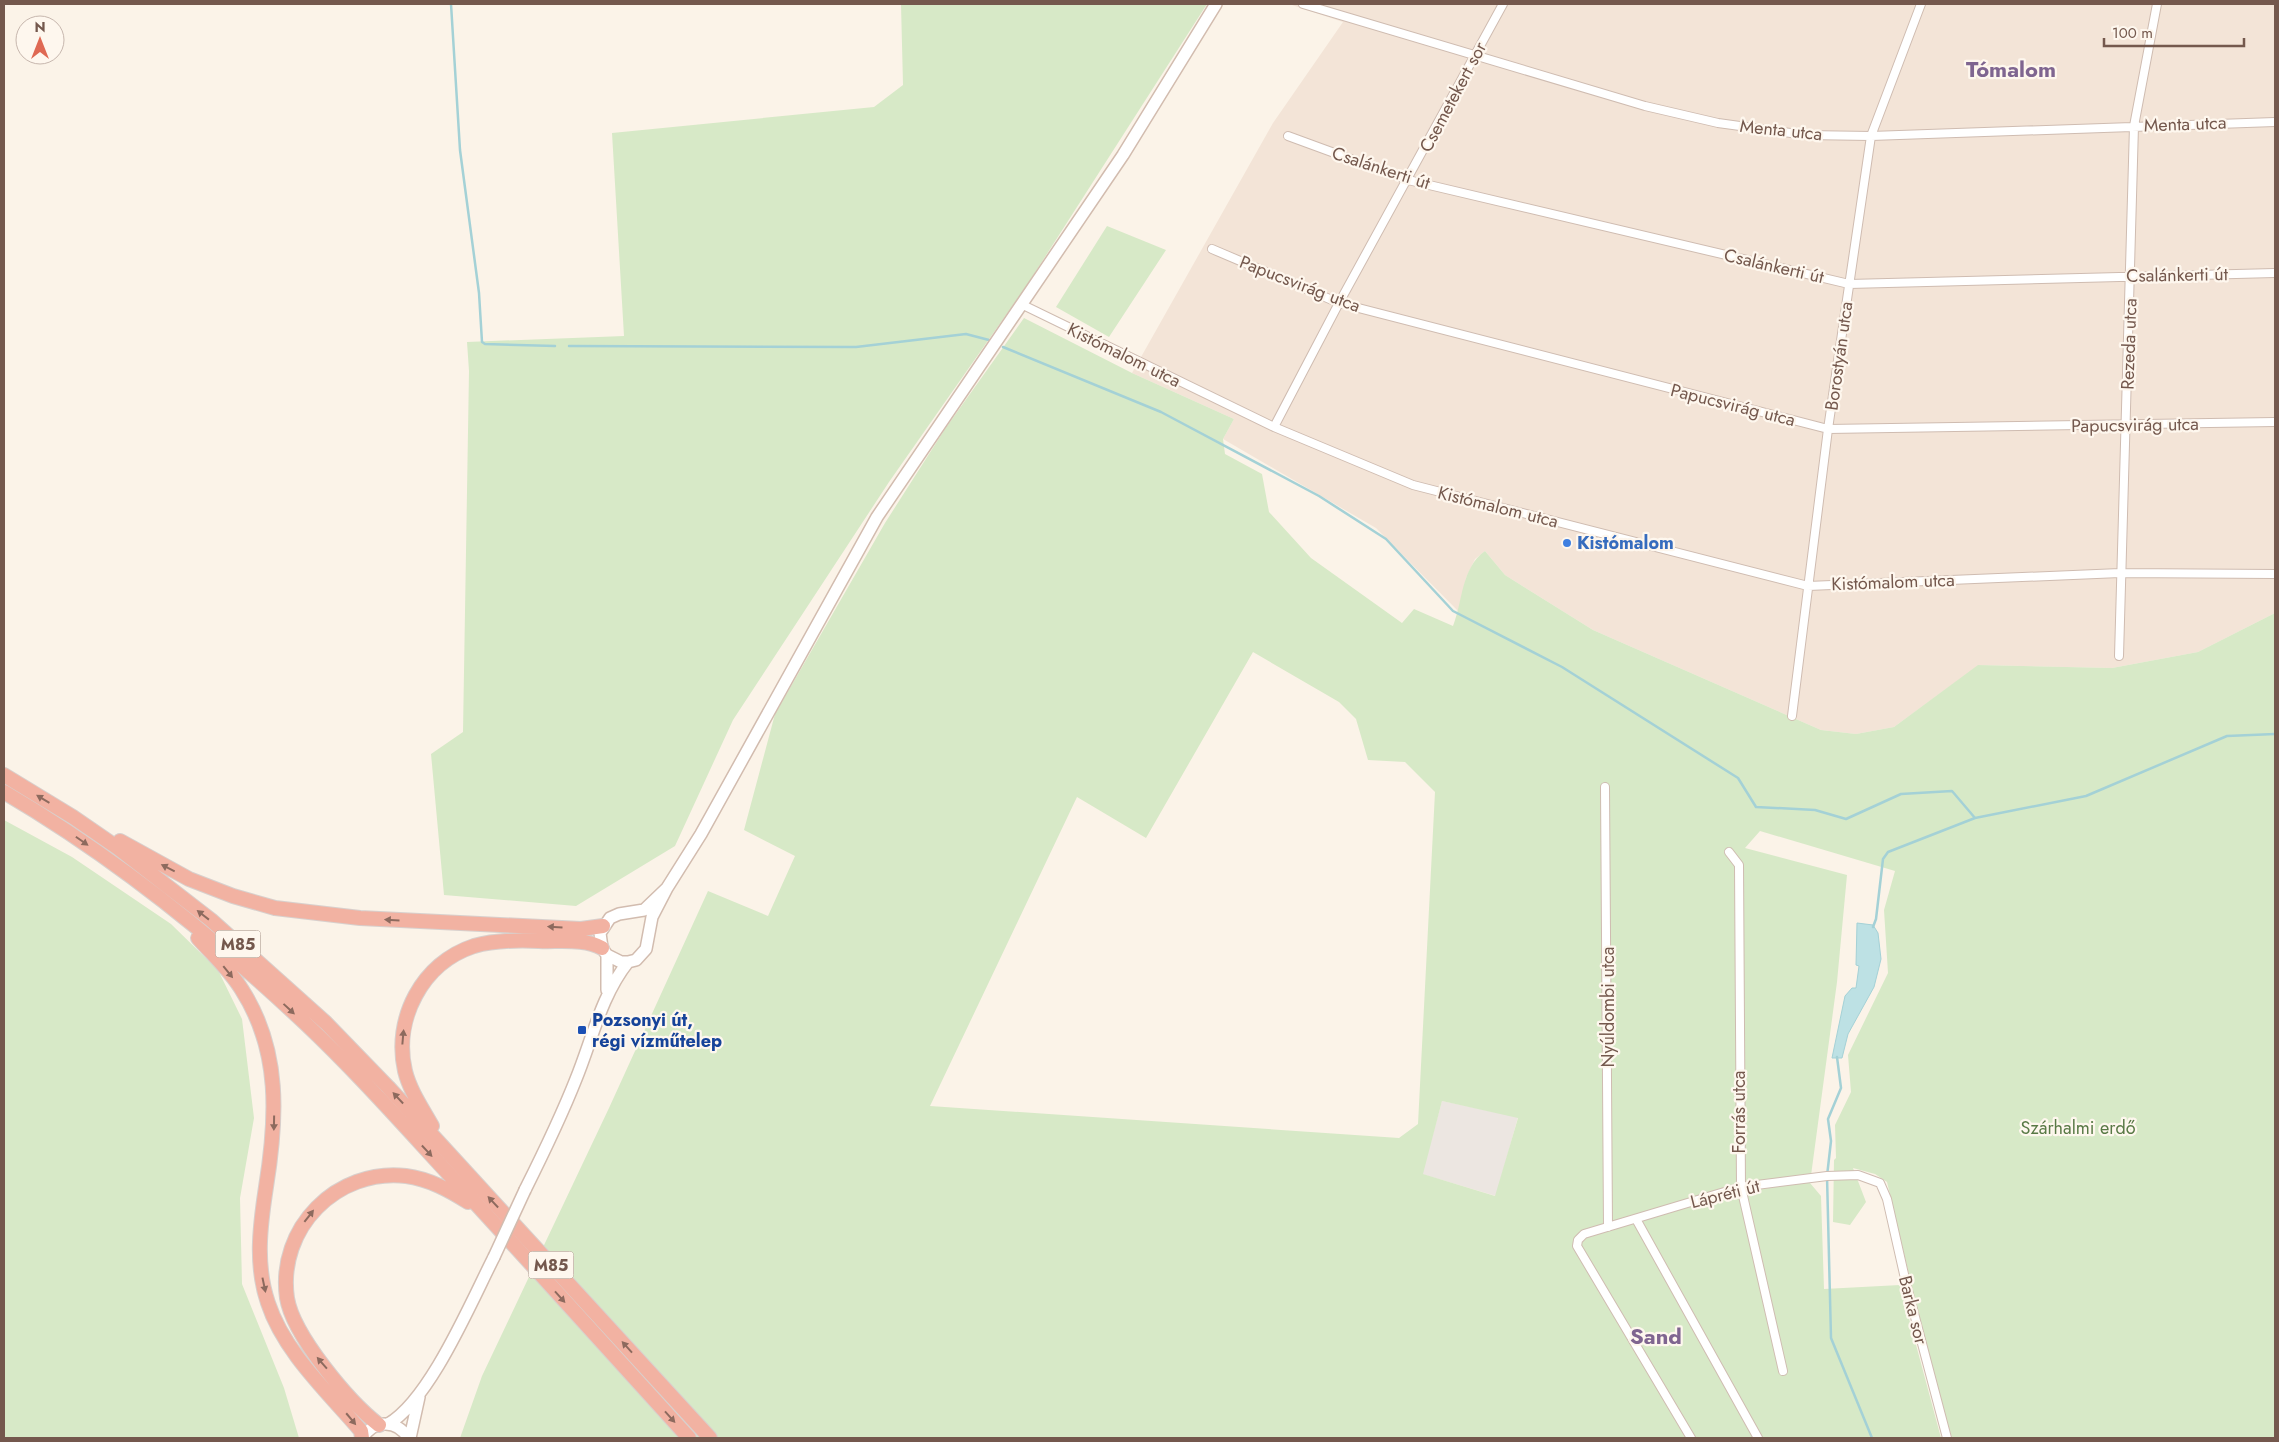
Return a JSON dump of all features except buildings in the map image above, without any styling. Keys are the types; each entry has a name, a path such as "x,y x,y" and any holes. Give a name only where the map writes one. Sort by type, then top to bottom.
{"highway":[{"name":"M85","path":"4,775 73,817 118,848 211,920 326,1023 443,1146 710,1438"},
{"name":"M85","path":"4,792 107,859 173,909 306,1024 372,1091 484,1212 689,1438"},
{"path":"73,817 189,879 233,896 275,908 360,918 581,929 603,926"},
{"path":"173,909 242,990 268,1047 273,1076 274,1138 259,1242 261,1271 268,1303 280,1331 298,1357 361,1431 363,1438"},
{"path":"443,1146 411,1088 402,1053 402,1036 406,1016 415,995 430,974 457,954 474,946 494,942 512,940 595,944 605,952"},
{"path":"383,1424 365,1413 316,1358 294,1320 287,1298 286,1273 291,1249 300,1227 313,1210 337,1191 355,1182 390,1175 407,1176 428,1181 448,1190 484,1212"}],"main road":[{"path":"605,952 621,962 628,962 636,960 646,949 652,917 667,888 701,834 878,517 1023,306 1123,155 1216,4"},
{"path":"607,996 605,952 600,933 603,926 610,918 619,914 630,914 644,910 667,888"},
{"path":"630,914 643,922 649,932"},
{"path":"409,1438 420,1396 459,1326 494,1257 576,1079 607,996 617,976 628,962"},
{"path":"363,1438 372,1428 400,1417 420,1396"},
{"path":"383,1424 402,1430 409,1438"}],"street":[{"name":"Menta utca","path":"1303,4 1645,106 1718,123 1805,135 1871,136 2275,122"},
{"name":"Csemetekert sor","path":"1274,426 1339,303 1503,4"},
{"name":"Borostyán utca","path":"1792,716 1808,586 1811,577 1828,429 1871,136 1921,4"},
{"name":"Rezeda utca","path":"2119,656 2134,126 2157,4"},
{"name":"Csalánkerti út","path":"1288,136 1408,180 1849,284 2275,274"},
{"name":"Papucsvirág utca","path":"1212,249 1339,303 1828,429 2275,422"},
{"name":"Kistómalom utca","path":"1023,306 1274,426 1413,485 1808,586 2120,573 2275,574"},
{"name":"Nyúldombi utca","path":"1605,787 1608,1227"},
{"name":"Forrás utca","path":"1729,852 1739,865 1741,1186 1783,1372"},
{"name":"Lápréti út","path":"1691,1438 1577,1243 1584,1234 1741,1186 1827,1176 1858,1175 1880,1183"},
{"name":"Barka sor","path":"1880,1183 1888,1199 1908,1290 1947,1438"},
{"path":"1636,1219 1758,1438"}],"shaded area":[{"path":"1289,4 2275,4 2275,613 2198,652 2112,668 1979,665 1894,727 1856,734 1821,730 1593,630 1505,575 1485,551 1475,559 1466,578 1459,612 1376,528 1223,439 1234,419 1132,373 1273,123 1343,22"},
{"path":"1442,1101 1518,1117 1496,1196 1422,1174"}],"green space":[{"path":"901,4 1207,4 1027,285 889,482 733,720 675,846 576,906 444,895 431,754 463,732 469,371 467,342 624,336 612,133 874,107 903,85"},
{"path":"1107,226 1166,250 1109,337 1056,307"},
{"name":"Szárhalmi erdő","path":"1024,318 1132,373 1234,419 1223,439 1225,454 1262,474 1269,512 1311,558 1402,623 1414,609 1453,626 1471,566 1485,551 1505,575 1593,630 1821,730 1856,734 1894,727 1978,665 2112,668 2198,652 2275,613 2275,1438 1952,1438 1935,1384 1887,1182 1875,1174 1853,1168 1866,1202 1850,1225 1833,1222 1834,1160 1836,1158 1835,1125 1851,1092 1848,1055 1888,973 1884,910 1895,871 1760,831 1745,848 1847,875 1837,982 1810,1183 1821,1196 1824,1289 1900,1285 1941,1438 460,1438 482,1376 609,1108 708,891 768,916 795,856 744,830 775,714 885,523 945,429","holes":["1253,652 1339,702 1356,719 1368,760 1405,762 1435,792 1418,1124 1399,1138 930,1106 1077,797 1146,838","1442,1101 1518,1118 1495,1196 1423,1174"]},
{"path":"4,820 72,857 171,924 218,970 242,1019 254,1118 240,1198 242,1284 284,1388 299,1438 4,1438"}],"water":[{"path":"1857,923 1873,925 1878,933 1881,959 1874,987 1848,1034 1842,1058 1832,1058 1845,996 1852,988 1856,988 1859,966 1856,965"}],"waterway":[{"path":"451,4 460,150 479,293 482,342 485,344 555,346"},
{"path":"569,346 856,347 966,334 989,340"},
{"path":"1003,347 1161,412 1319,496 1386,539 1453,611 1562,667 1738,778 1756,807 1815,810 1846,819 1901,794 1952,791 1975,818"},
{"path":"1873,927 1876,919 1883,859 1888,852 1975,818 2086,796 2227,736 2275,734"},
{"path":"1837,1057 1841,1088 1828,1119 1831,1141 1827,1176 1831,1338 1872,1438"}],"place":[{"name":"Kistómalom","path":"1567,543"},
{"name":"Pozsonyi út, régi vízműtelep","path":"582,1030"}],"district":[{"name":"Tómalom","path":"2011,69"},
{"name":"Sand","path":"1656,1336"}]}
